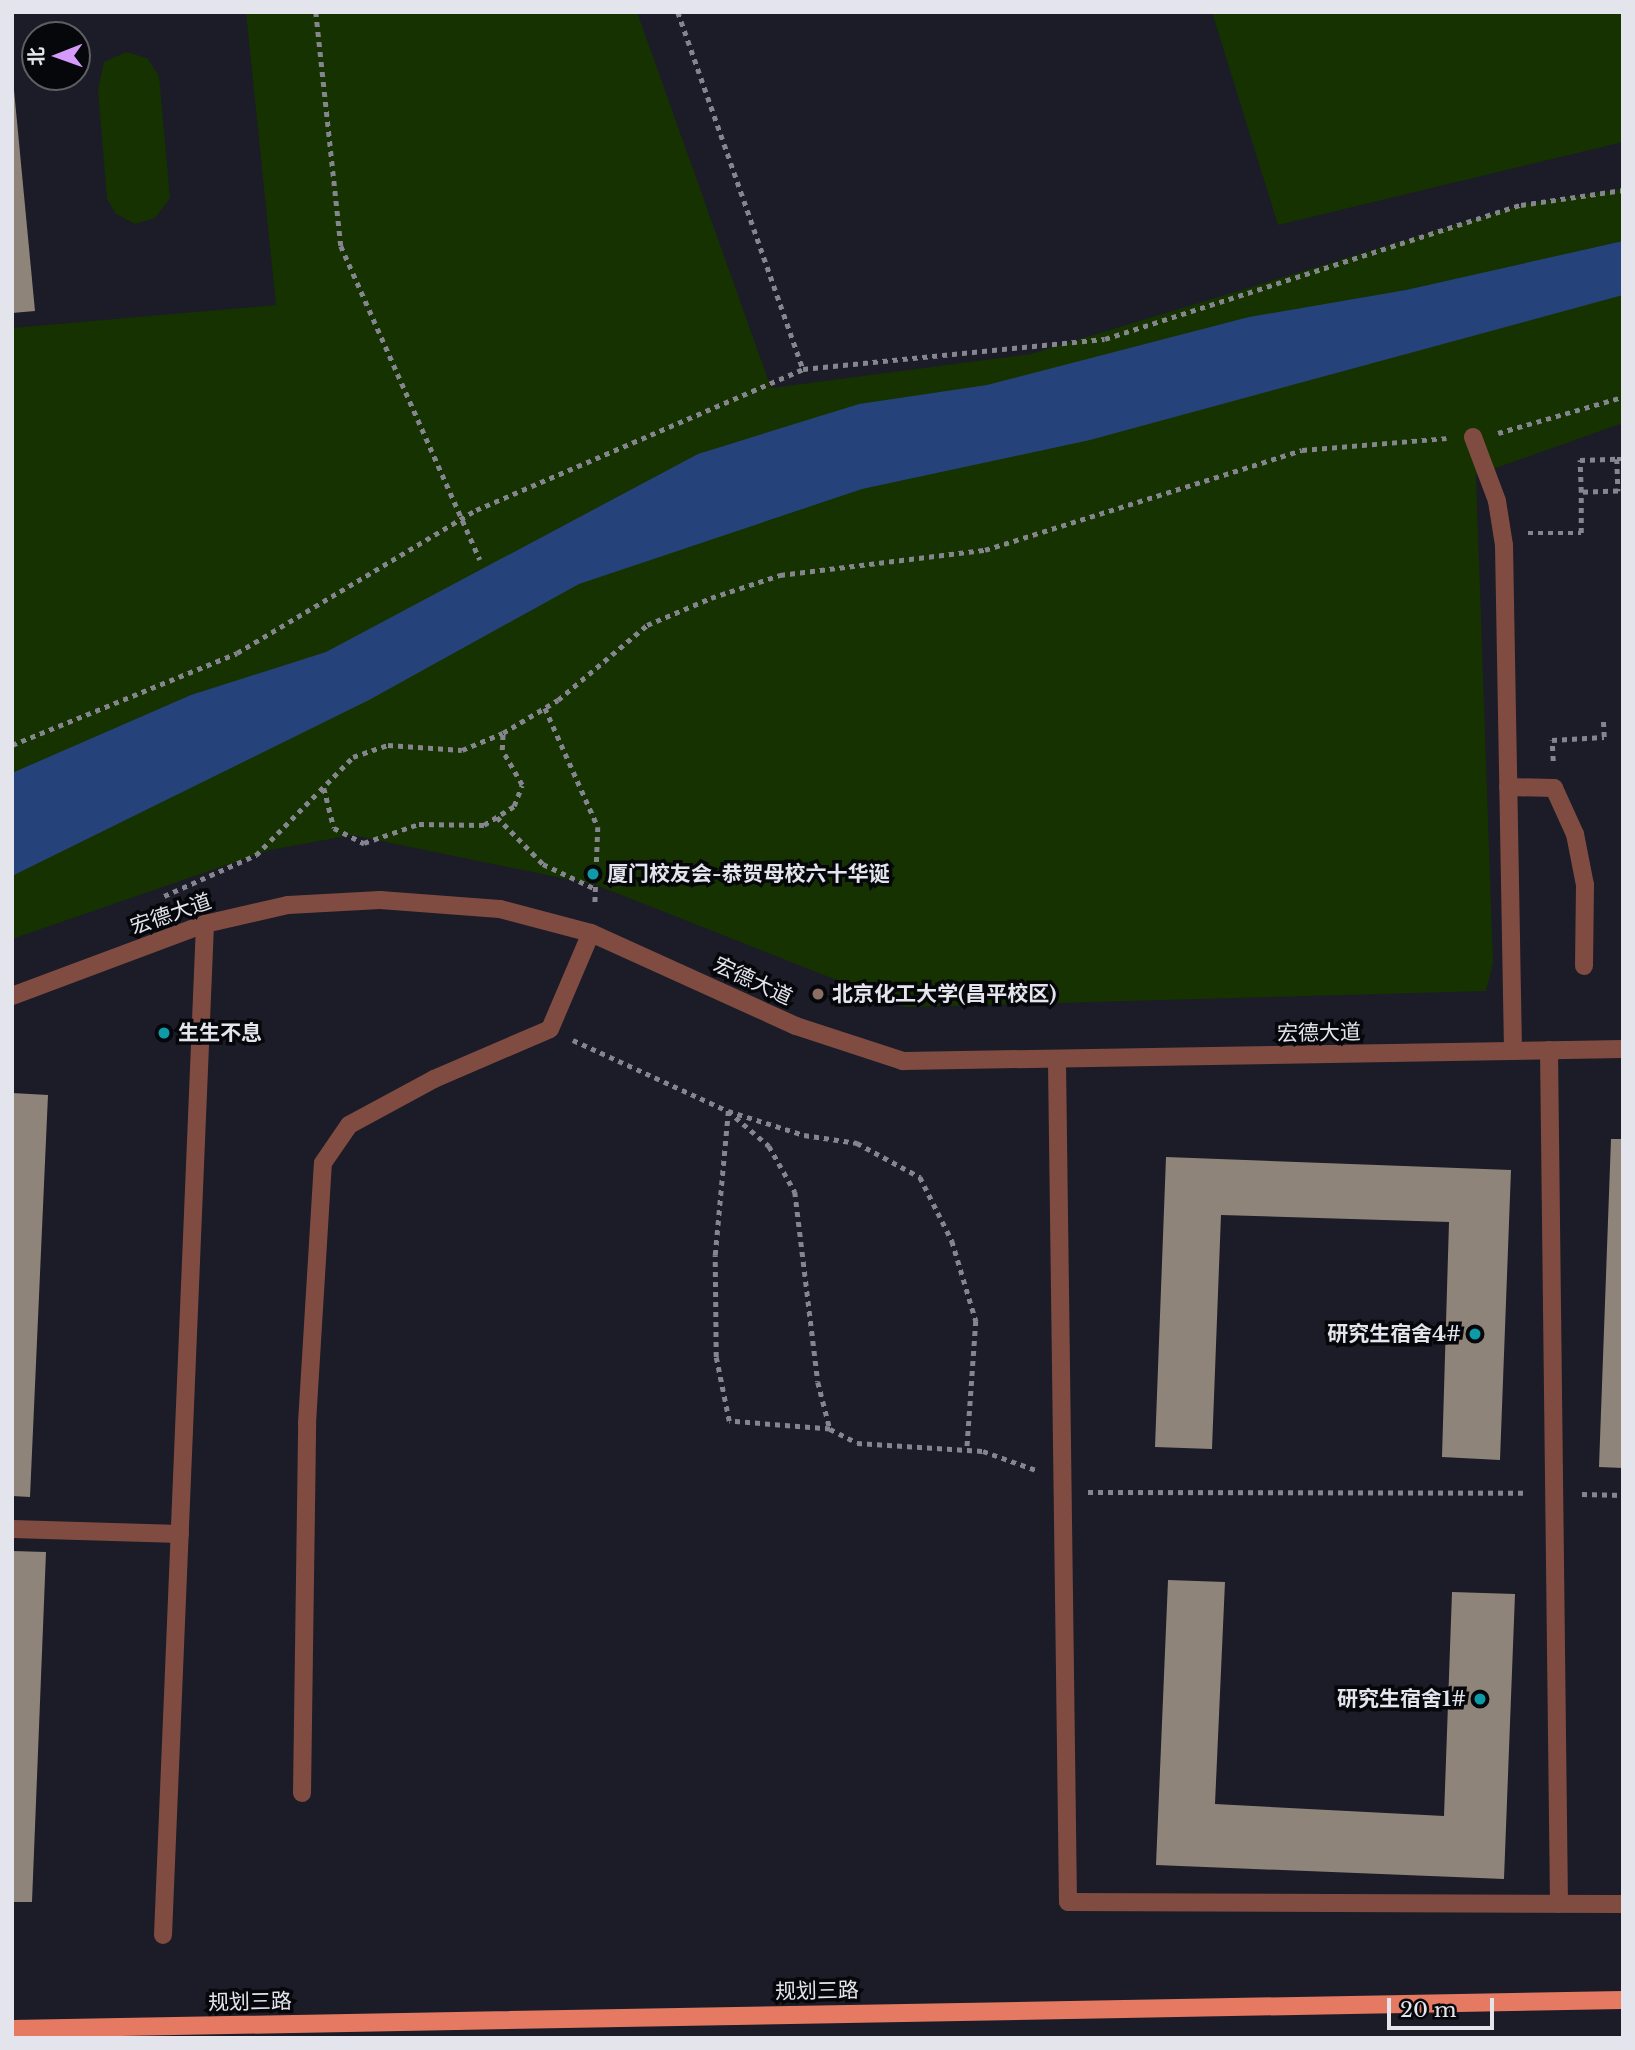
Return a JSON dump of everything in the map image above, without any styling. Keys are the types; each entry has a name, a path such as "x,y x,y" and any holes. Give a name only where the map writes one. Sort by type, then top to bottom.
{"main road":[{"name":"规划三路","path":"12,2029 1623,2000"}],"street":[{"path":"1473,437 1497,501 1502,533 1513,1051"},
{"path":"1508,787 1554,788 1575,834 1585,885 1584,966"},
{"name":"宏德大道","path":"12,996 205,924 288,905 380,900 500,909 591,933 796,1026 903,1061 1057,1062 1623,1049"},
{"path":"163,1935 205,924"},
{"path":"302,1793 307,1423 323,1163 349,1125 434,1079 550,1029 591,933"},
{"path":"1549,1050 1559,1904"},
{"path":"1057,1062 1068,1902 1623,1903"},
{"path":"12,1530 180,1534"}],"path":[{"path":"316,12 341,246 480,560"},
{"path":"678,12 803,369"},
{"path":"12,745 237,653 461,519 803,369 1105,339 1521,205 1623,190"},
{"path":"164,897 256,855 353,757 388,745 462,750 503,733 545,708 647,625 780,575 985,550 1302,450 1473,437 1526,429 1623,397"},
{"path":"1502,533 1581,533 1580,492 1580,460 1620,459 1618,491 1580,492"},
{"path":"545,708 598,827 591,933"},
{"path":"1554,788 1552,740 1604,737 1603,717"},
{"path":"323,787 334,828 364,843 419,824 485,825 514,806 522,785 502,750 503,733"},
{"path":"497,817 543,864 596,889"},
{"path":"550,1029 728,1111 804,1135 857,1143 920,1177 952,1241 976,1321 967,1451"},
{"path":"728,1111 769,1146 795,1192 818,1382 830,1429"},
{"path":"728,1111 715,1255 716,1357 729,1421 830,1429 857,1443 967,1451 1063,1486 1623,1495"}],"green space":[{"path":"246,12 637,12 771,388 1031,354 1524,204 1623,189 1623,423 1476,475 1493,963 1486,991 905,1007 596,885 352,835 270,850 12,939 12,328 276,305"},
{"path":"1212,12 1623,12 1623,142 1278,225"},
{"path":"126,52 147,58 159,76 170,198 155,218 135,224 116,214 107,199 98,90 104,62"}],"water":[{"path":"1623,241 1623,295 1090,440 862,489 579,584 369,700 12,876 12,773 191,695 326,652 698,454 859,404 987,385 1249,317 1406,290"}],"building":[{"path":"12,69 35,311 12,313"},
{"path":"12,1093 48,1095 30,1497 12,1496"},
{"path":"1611,1139 1623,1139 1623,1468 1599,1467"},
{"name":"研究生宿舍4#","path":"1166,1157 1511,1170 1500,1460 1442,1457 1449,1222 1221,1215 1212,1449 1155,1447"},
{"path":"12,1551 46,1552 32,1902 12,1902"},
{"name":"研究生宿舍1#","path":"1168,1580 1225,1582 1215,1804 1444,1816 1452,1592 1515,1594 1504,1879 1156,1865"}],"place":[{"name":"厦门校友会-恭贺母校六十华诞","path":"593,874"},
{"name":"北京化工大学(昌平校区)","path":"818,994"},
{"name":"生生不息","path":"164,1033"},
{"name":"研究生宿舍4#","path":"1475,1334"},
{"name":"研究生宿舍1#","path":"1480,1699"}]}
